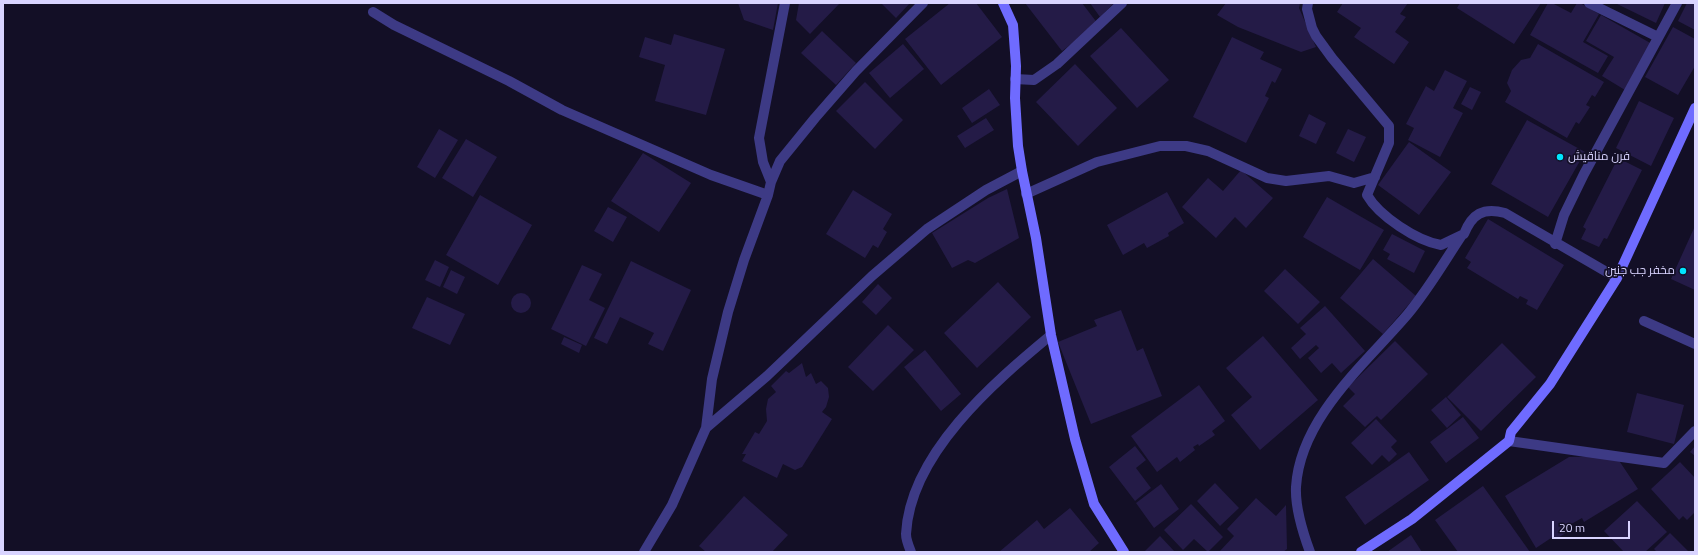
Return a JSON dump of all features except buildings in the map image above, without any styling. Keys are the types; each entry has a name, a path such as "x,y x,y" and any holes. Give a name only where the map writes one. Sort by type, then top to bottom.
{"street":[{"path":"771,182 763,162 759,138 785,3"},
{"path":"644,552 672,505 706,428 712,379 728,312 744,260 768,195 771,182 780,161 856,71 923,3"},
{"path":"1003,3 1013,25 1015,106 1022,171 1036,238 1051,335 1075,439 1094,504 1124,552"},
{"path":"1015,79 1034,80 1057,64 1122,3"},
{"path":"1308,3 1307,10 1316,36 1332,58 1389,126 1389,143 1367,195 1371,201 1397,225 1424,240 1441,245 1464,234"},
{"path":"1589,3 1658,37"},
{"path":"1555,244 1564,215 1677,3"},
{"path":"373,12 394,25 509,80 562,110 711,175 768,195"},
{"path":"1361,552 1412,519 1510,441 1511,432 1550,384 1617,278 1691,123 1695,108"},
{"path":"1026,194 1097,162 1160,146 1186,146 1208,151 1267,178 1286,181 1329,176 1354,183 1375,177"},
{"path":"706,428 767,376 872,276 927,229 986,190 1022,171"},
{"path":"1310,552 1299,511 1296,488 1300,464 1318,421 1356,370 1422,296 1464,234 1469,221 1480,214 1495,211 1513,216 1555,244 1617,278"},
{"path":"1644,321 1695,344"},
{"path":"911,552 906,536 911,506 929,461 972,408 994,385 1051,335"},
{"path":"1510,441 1664,463 1695,431"}],"place":[{"name":"فرن مناقيش","path":"1560,157"},
{"name":"مخفر جب جنين","path":"1683,271"}]}
